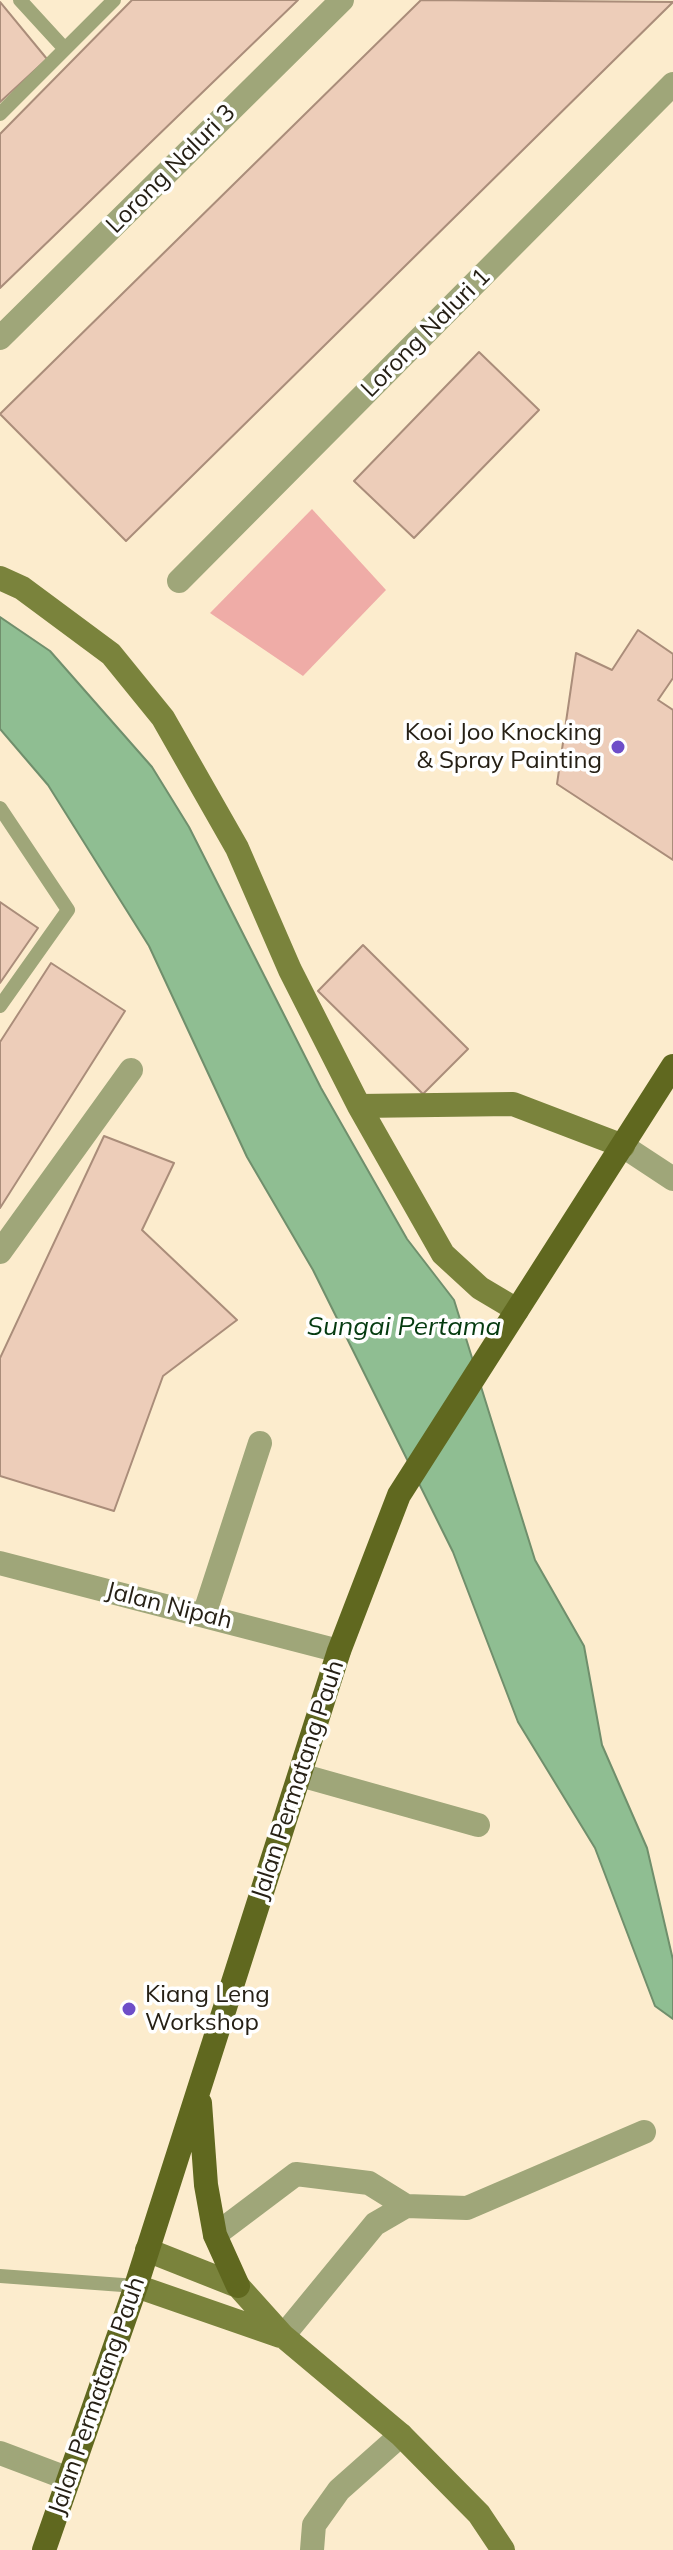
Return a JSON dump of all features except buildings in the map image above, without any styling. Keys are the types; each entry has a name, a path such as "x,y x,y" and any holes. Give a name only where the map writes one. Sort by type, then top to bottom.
{"main road":[{"name":"Jalan Permatang Pauh","path":"44,2550 136,2286 339,1651 399,1495 673,1066"},
{"path":"199,2088 206,2185 215,2235 238,2286"}],"street":[{"name":"Lorong Naluri 3","path":"0,338 342,0"},
{"name":"Lorong Naluri 1","path":"179,581 673,84"},
{"path":"0,578 22,588 111,654 163,718 237,848 290,970 359,1106 443,1254 480,1288 517,1310"},
{"path":"1,1248 131,1070"},
{"path":"359,1106 513,1104 623,1146 673,1179"},
{"path":"204,1615 260,1443"},
{"name":"Jalan Nipah","path":"0,1563 339,1651"},
{"path":"300,1775 478,1825"},
{"path":"215,2235 296,2174 369,2183 406,2206 467,2208 644,2132"},
{"path":"283,2336 375,2224 406,2206"},
{"path":"147,2250 238,2286 283,2336 401,2435 479,2514 503,2550"},
{"path":"136,2286 283,2336"},
{"path":"312,2550 314,2525 339,2490 401,2435"},
{"path":"0,2453 69,2479"}],"lane":[{"path":"20,0 64,48"},
{"path":"0,114 114,0"},
{"path":"0,808 68,910 0,1006"},
{"path":"0,2276 136,2286"}],"shaded area":[{"path":"312,509 386,590 303,676 210,613"}],"water":[{"name":"Sungai Pertama","path":"0,617 50,651 152,767 189,827 321,1088 407,1239 454,1300 535,1560 584,1646 602,1745 647,1848 673,1960 673,2019 655,2006 595,1848 518,1722 453,1552 313,1270 247,1157 149,946 48,785 0,729"}],"place":[{"name":"Kooi Joo Knocking & Spray Painting","path":"618,747"},
{"name":"Kiang Leng Workshop","path":"129,2009"}]}
